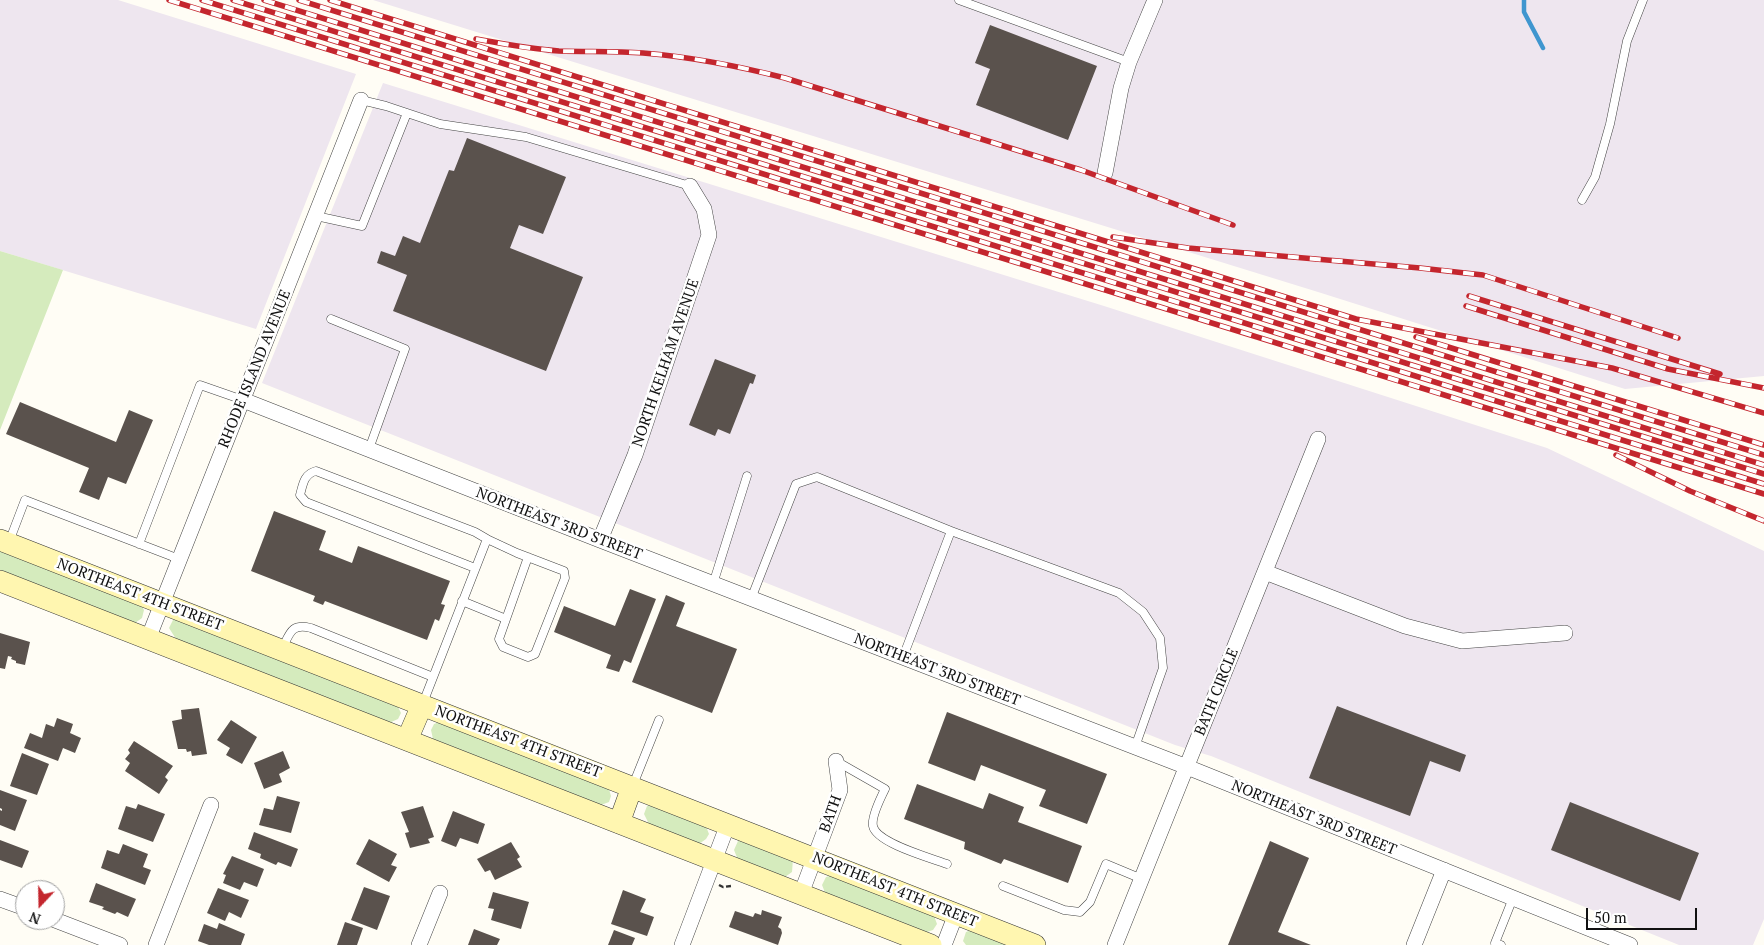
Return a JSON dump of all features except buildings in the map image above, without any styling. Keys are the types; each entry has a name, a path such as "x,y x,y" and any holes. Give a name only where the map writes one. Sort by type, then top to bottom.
{"main road":[{"name":"NORTHEAST 4TH STREET","path":"4,541 1035,945"},
{"path":"0,581 931,945"},
{"path":"407,740 422,705"},
{"path":"619,823 632,787"}],"street":[{"path":"1106,173 1121,88 1129,62 1155,0"},
{"name":"RHODE ISLAND AVENUE","path":"148,638 362,100"},
{"name":"NORTH KELHAM AVENUE","path":"600,540 634,455 709,236 704,210 690,186"},
{"name":"NORTHEAST 3RD STREET","path":"242,400 1135,746 1626,944"},
{"name":"BATH CIRCLE","path":"1115,945 1318,439"},
{"path":"1265,572 1405,626 1462,641 1565,633"},
{"name":"BATH","path":"801,894 816,859 840,790 836,762"},
{"path":"156,945 211,805"},
{"path":"682,945 728,824"},
{"path":"1414,945 1444,870"},
{"path":"419,945 440,893"},
{"path":"0,899 15,904"},
{"path":"944,945 956,914"},
{"path":"65,924 120,945"}],"lane":[{"path":"960,0 1129,62"},
{"path":"1582,200 1595,177 1610,124 1627,42 1643,0"},
{"path":"362,100 440,124 526,137 690,186"},
{"path":"316,216 362,226 407,113"},
{"path":"331,319 406,349 369,449"},
{"path":"139,544 200,385 242,400"},
{"path":"475,568 306,502 300,495 305,478 309,473 316,471 475,532 528,557 564,571 565,578 534,654 528,657 503,647 499,638 528,557"},
{"path":"713,584 747,476"},
{"path":"752,599 796,484 817,477 951,531 1119,593 1143,612 1160,638 1163,668 1135,746"},
{"path":"4,541 25,500 179,559"},
{"path":"904,657 951,531"},
{"path":"422,705 487,539"},
{"path":"462,601 506,620"},
{"path":"281,650 291,632 301,626 311,628 432,677"},
{"path":"632,787 659,720"},
{"path":"836,762 885,789 873,820 873,826 877,834 886,841 947,864"},
{"path":"1003,886 1064,910 1080,912 1090,902 1106,864 1142,879"},
{"path":"1501,945 1496,943 1513,898"}],"shaded area":[{"path":"0,0 118,0 356,74 256,329 0,251"},
{"path":"373,0 1764,0 1764,376 1625,389 1318,292"},
{"path":"383,83 1104,306 1547,448 1764,551 1764,919 1753,945 1679,945 1211,756 1175,745 262,383"}],"green space":[{"path":"0,251 63,270 0,430"},
{"path":"0,548 140,603 144,610 142,618 135,623 0,570"},
{"path":"181,619 397,705 401,713 398,719 389,723 176,639 169,628 173,620"},
{"path":"442,721 608,786 611,796 609,802 601,805 433,739 431,730 434,724"},
{"path":"654,804 705,824 709,834 706,839 699,844 649,824 644,814 647,806"},
{"path":"745,839 793,859 792,872 785,877 738,860 734,850 738,841"},
{"path":"833,875 933,913 937,924 933,930 924,933 826,895 822,885 826,877"},
{"path":"974,929 1016,945 966,945 963,941 966,932"}],"waterway":[{"path":"1524,0 1524,12 1543,48"}],"railway":[{"path":"169,0 1764,494"},
{"path":"202,0 1764,484"},
{"path":"233,0 1764,474"},
{"path":"264,0 1764,465"},
{"path":"299,0 1764,455"},
{"path":"330,0 1356,319 1612,368 1764,413"},
{"path":"476,39 549,50 632,52 679,57 715,62 785,78 1081,170 1233,225"},
{"path":"1113,237 1188,248 1483,275 1678,338"},
{"path":"1469,296 1720,374"},
{"path":"1466,306 1668,369 1764,388"},
{"path":"1416,337 1764,445"},
{"path":"1616,455 1690,491 1764,521"}]}
